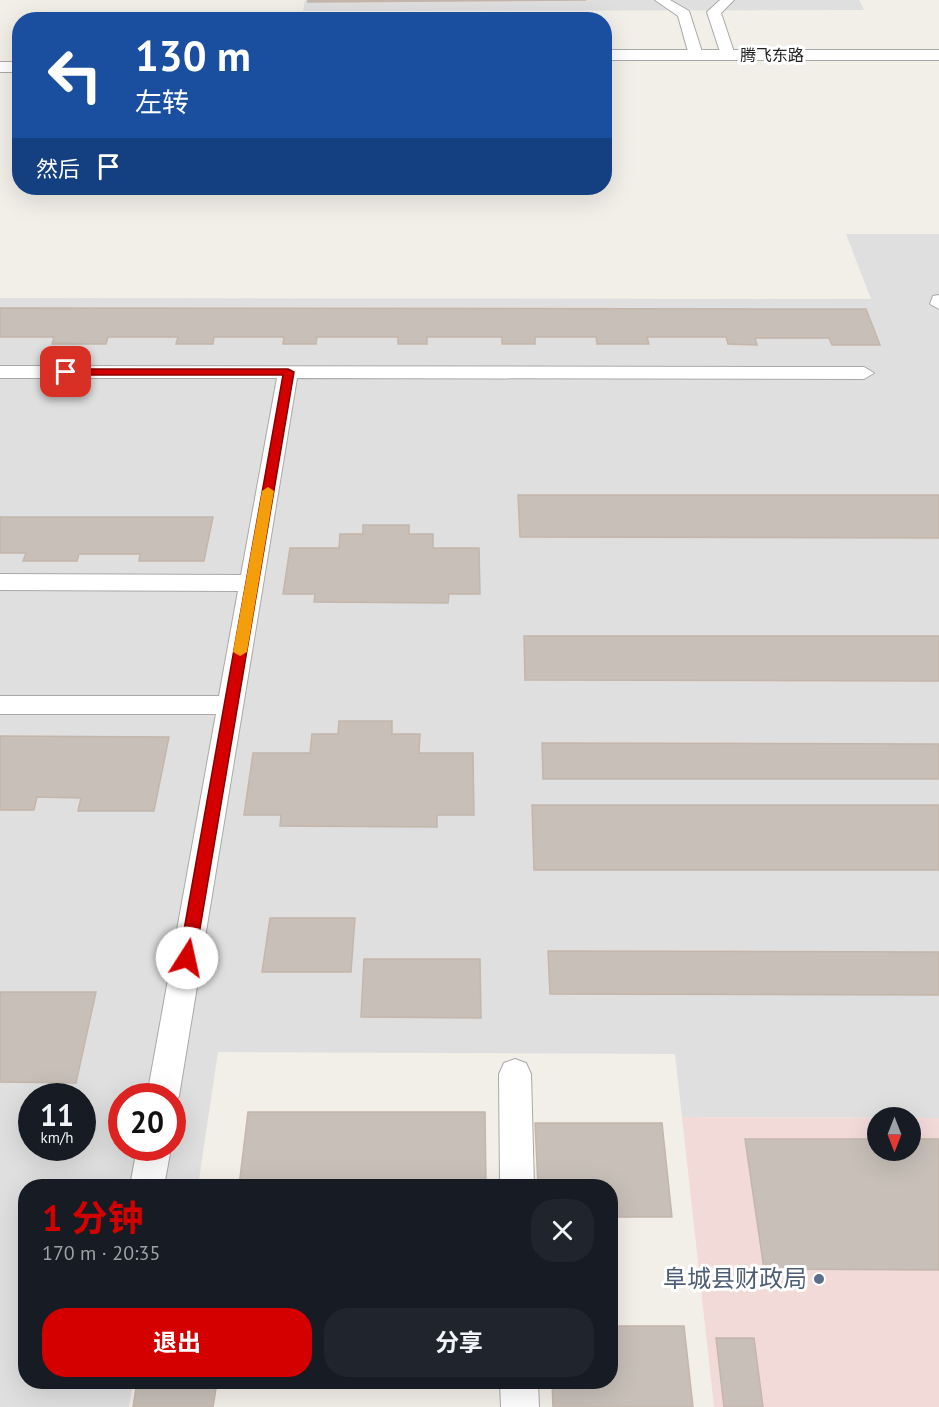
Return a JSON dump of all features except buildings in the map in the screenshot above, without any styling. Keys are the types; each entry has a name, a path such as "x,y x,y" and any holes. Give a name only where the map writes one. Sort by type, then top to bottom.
{"street":[{"name":"腾飞东路","path":"612,55 939,55"},
{"name":"腾飞东路","path":"612,66 939,66"}],"lane":[{"path":"661,0 684,14 696,55"},
{"path":"728,0 714,12 728,55"},
{"path":"0,372 864,373"},
{"path":"165,1083 288,372"},
{"path":"0,582 252,583"},
{"path":"0,705 231,705"},
{"path":"515,1074 517,1179"},
{"path":"148,1179 152,1161"},
{"path":"519,1389 520,1407"}],"shaded area":[{"path":"305,0 859,0 864,10 303,11"},
{"path":"846,234 939,234 939,1118 921,1118 921,1107 867,1107 867,1118 682,1117 675,1054 218,1052 199,1179 18,1179 18,1389 132,1389 129,1407 0,1407 0,298 871,299"},
{"name":"阜城县财政局","path":"682,1117 867,1118 867,1161 921,1161 921,1118 939,1118 939,1407 714,1407"}],"slow traffic":[{"path":"240,652 268,491"}],"place":[{"name":"阜城县财政局","path":"819,1279"}],"route":[{"path":"66,372 288,372 187,958"}]}
